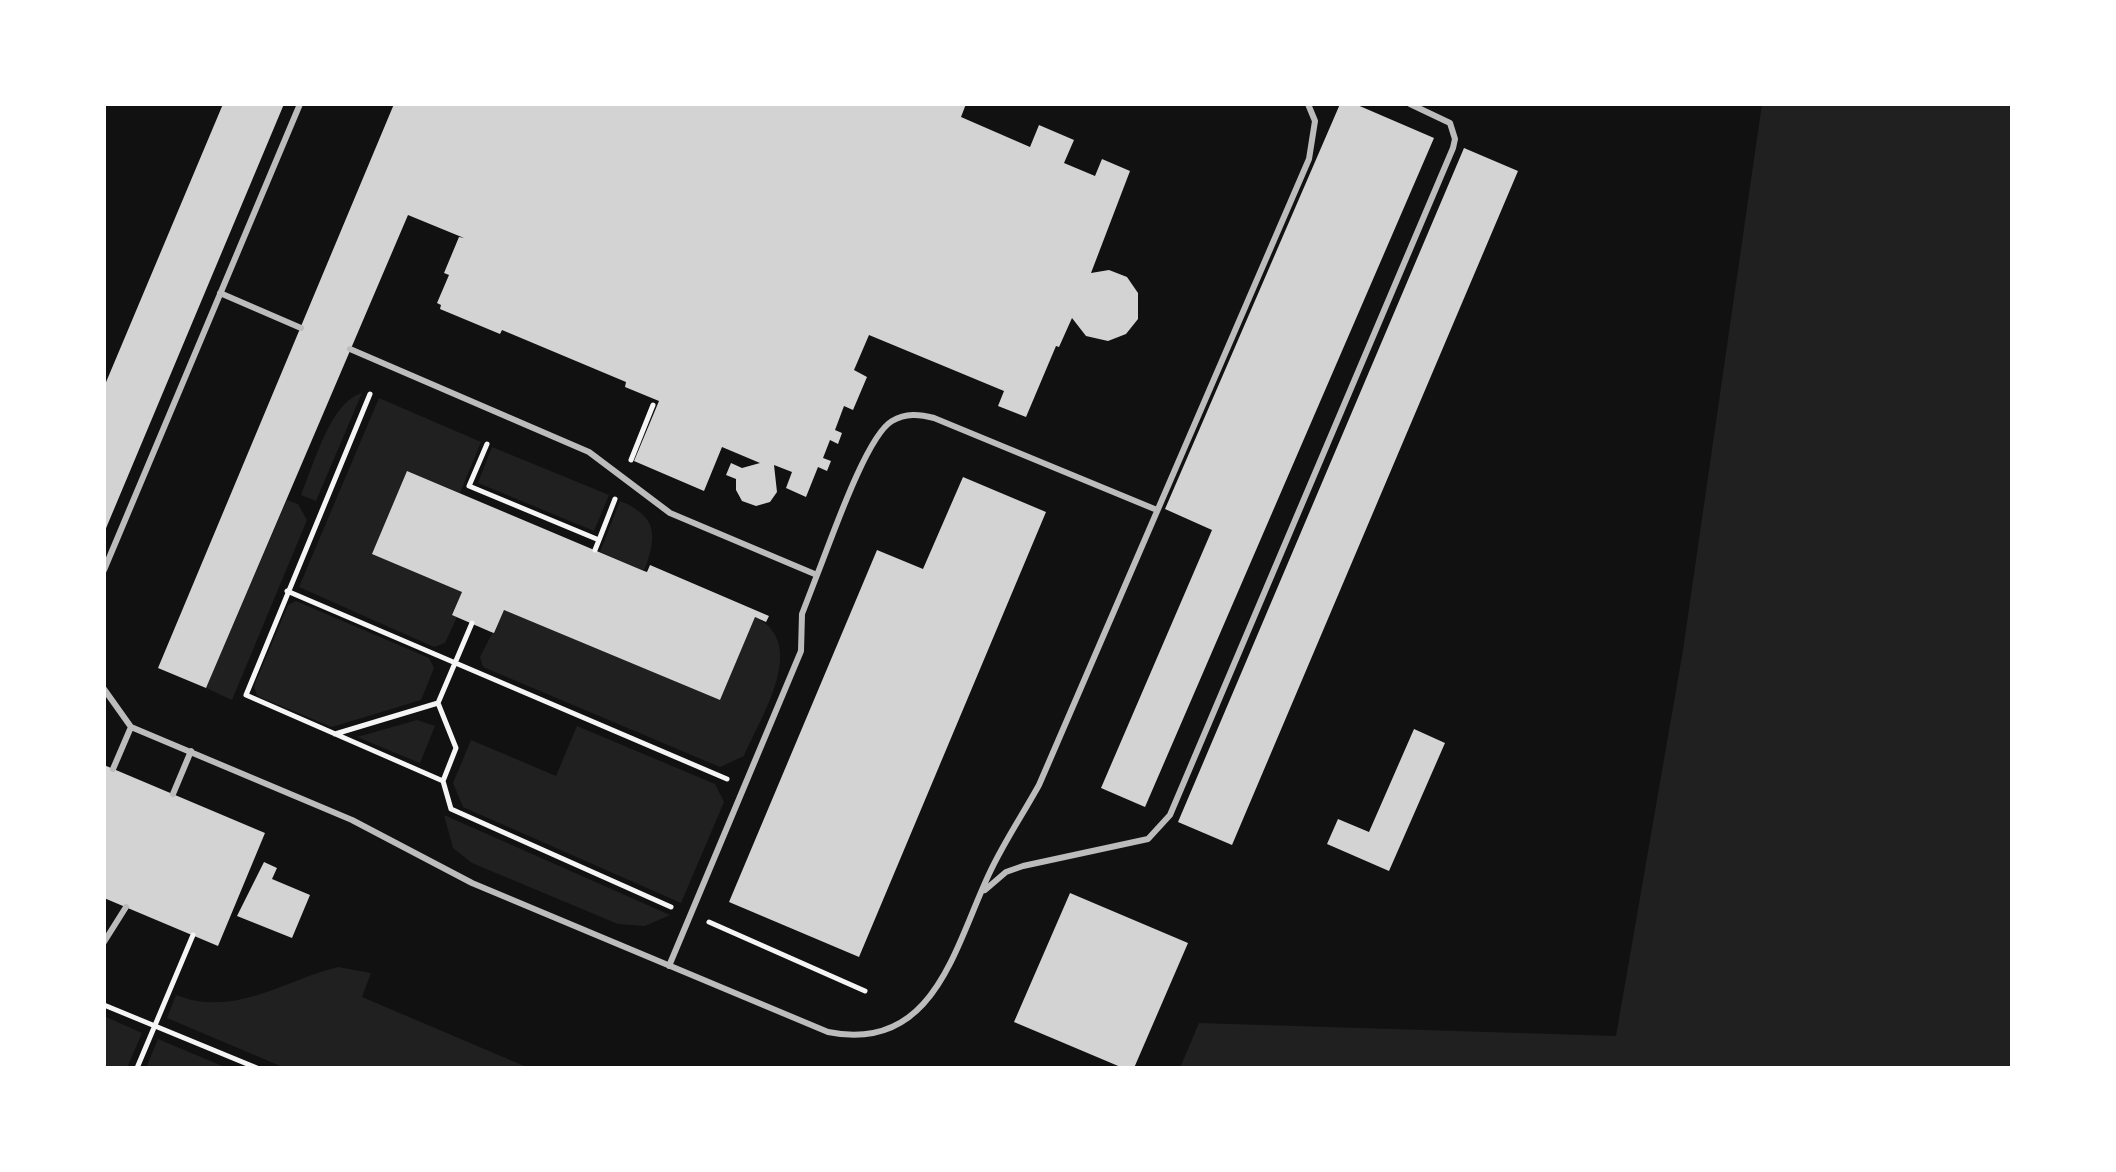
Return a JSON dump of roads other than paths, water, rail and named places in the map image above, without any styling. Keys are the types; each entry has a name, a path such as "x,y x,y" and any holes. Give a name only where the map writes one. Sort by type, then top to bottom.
{"lane":[{"path":"104,570 300,104"},
{"path":"979,896 1006,872 1023,866 1148,839 1170,815 1453,148 1455,139 1450,123 1410,104"},
{"path":"104,689 131,727 352,820 472,883 828,1032 863,1035 905,1019 938,988 979,896 1039,785 1309,159 1315,121 1310,105"},
{"path":"220,293 301,328"},
{"path":"350,349 589,452 670,513 817,575"},
{"path":"669,966 801,651 802,614 817,575 868,453 889,422 904,415 934,418 1157,510"},
{"path":"113,769 131,727"},
{"path":"173,794 191,751"},
{"path":"104,942 126,907"}]}
